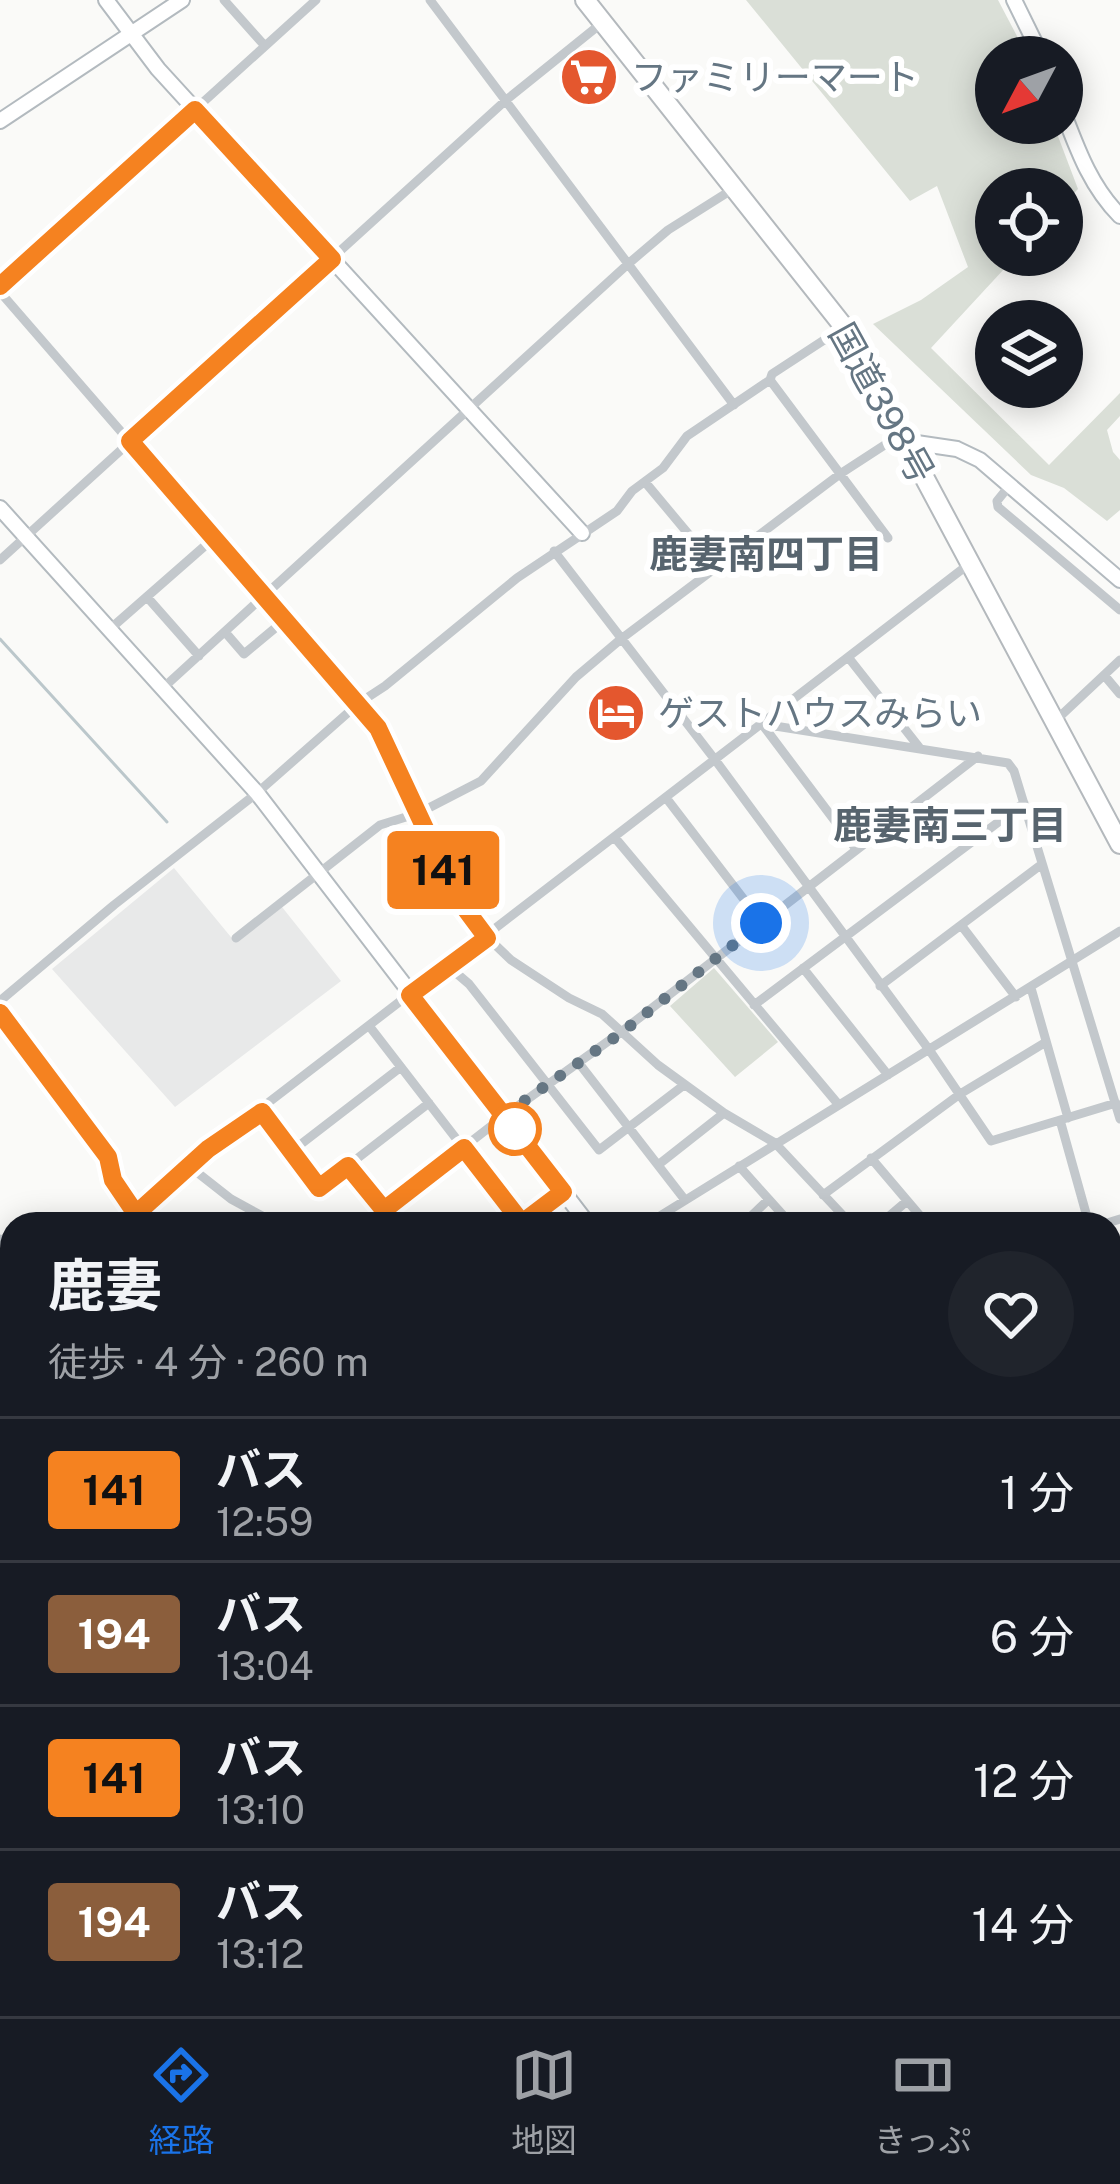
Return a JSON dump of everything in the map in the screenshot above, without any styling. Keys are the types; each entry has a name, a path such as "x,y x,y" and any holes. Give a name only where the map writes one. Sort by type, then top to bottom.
{"highway":[{"name":"国道398号","path":"586,0 844,327 1120,844"}],"street":[{"path":"106,0 195,110 582,533"},
{"path":"0,121 182,0"},
{"path":"224,0 266,46"},
{"path":"316,0 0,289 378,728 458,899 487,938 568,998 602,1014 684,1085 775,1143 839,1212"},
{"path":"430,0 734,405"},
{"path":"1014,0 1032,36"},
{"path":"0,560 505,101 603,22"},
{"path":"1074,144 1096,187 1120,216"},
{"path":"163,688 628,264 668,230 733,189"},
{"path":"0,1001 257,793 358,703 554,551 617,511 632,491 663,468 687,436 844,327"},
{"path":"770,380 888,538"},
{"path":"236,938 380,825 418,813 481,781 576,677 621,639 840,474 902,438 957,449 980,460 1120,580"},
{"path":"921,475 943,454 980,460"},
{"path":"645,482 716,566"},
{"path":"1011,484 997,501 998,507 1120,610"},
{"path":"0,508 257,793 579,1212"},
{"path":"110,629 215,537"},
{"path":"554,551 716,761 992,1141 1115,1103"},
{"path":"138,1212 189,1166 969,564"},
{"path":"147,597 199,656"},
{"path":"225,632 244,654 286,619"},
{"path":"848,657 919,747"},
{"path":"1054,722 1120,659"},
{"path":"1104,675 1120,694"},
{"path":"762,724 1008,763 1120,1119"},
{"path":"762,724 856,849"},
{"path":"381,1212 978,756"},
{"path":"667,799 761,923"},
{"path":"754,1005 1024,803"},
{"path":"616,839 838,1104"},
{"path":"880,986 1042,864"},
{"path":"961,925 1016,997"},
{"path":"666,1212 1120,931"},
{"path":"448,966 469,983 599,1150 684,1085"},
{"path":"803,968 888,1075"},
{"path":"1030,988 1086,1212"},
{"path":"0,1013 108,1157 113,1180 135,1212"},
{"path":"370,1027 513,1212"},
{"path":"823,1195 960,1094 1046,1042"},
{"path":"578,1062 685,1200"},
{"path":"292,1151 401,1067"},
{"path":"262,1112 319,1188 429,1103"},
{"path":"658,1165 724,1113"},
{"path":"871,1158 917,1212"},
{"path":"189,1166 255,1212"},
{"path":"348,1166 384,1210"},
{"path":"739,1166 780,1212"},
{"path":"537,1212 563,1192"},
{"path":"756,1212 768,1200"},
{"path":"894,1212 907,1201"}],"shaded area":[{"path":"746,0 998,0 1017,36 975,36 975,144 1061,144 1070,168 975,168 975,276 998,276 931,348 975,392 975,408 992,408 1049,465 1120,393 1120,416 1107,430 1120,460 1120,510 1107,521 1064,488 1031,475 873,324 921,300 968,267 937,186 910,201"},
{"path":"174,868 235,942 282,907 341,981 175,1107 52,969"},
{"path":"714,968 778,1042 735,1077 670,1006"}],"waterway":[{"path":"0,639 167,822"}],"bus line":[{"name":"141","path":"0,286 195,110 332,259 130,441 378,728 458,899 487,938 410,995 563,1192 537,1212"},
{"name":"141","path":"0,1013 108,1157 113,1180 135,1212"},
{"name":"141","path":"138,1212 208,1149 262,1112 319,1188 348,1166 384,1210 464,1148 513,1212"}],"place":[{"name":"ファミリーマート","path":"589,77"},
{"name":"ゲストハウスみらい","path":"616,713"}],"district":[{"name":"鹿妻南四丁目","path":"766,554"},
{"name":"鹿妻南三丁目","path":"950,825"}],"route":[{"path":"515,1129 504,1115 621,1033 761,923"}]}
